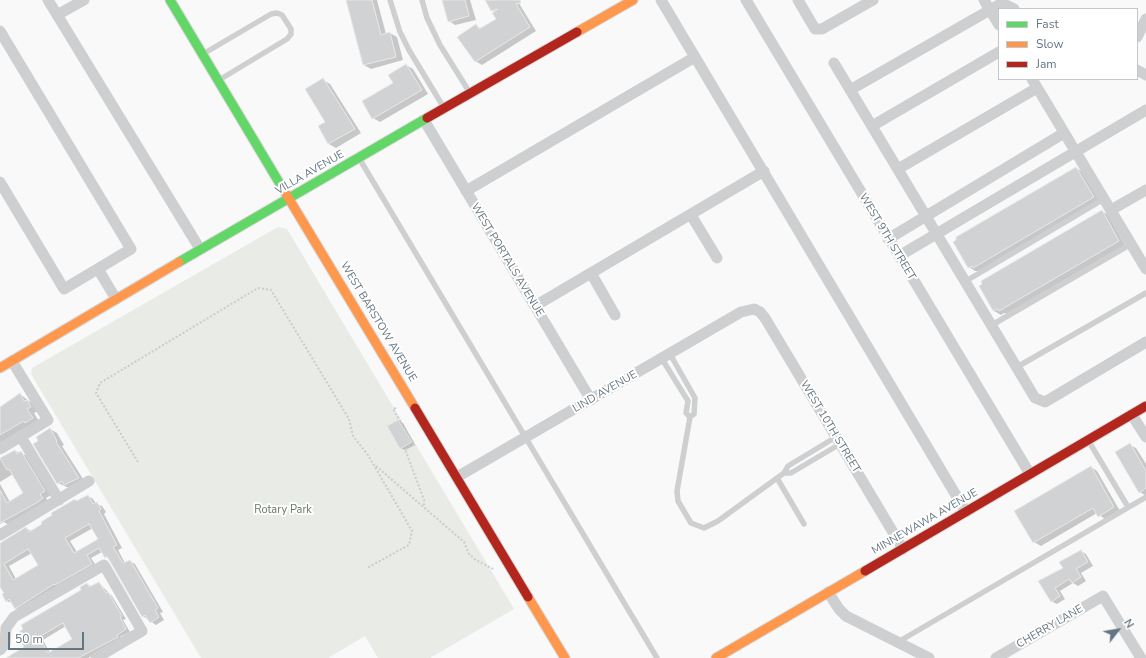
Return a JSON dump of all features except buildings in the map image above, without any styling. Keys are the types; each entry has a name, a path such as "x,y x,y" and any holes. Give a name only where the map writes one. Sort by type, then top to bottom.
{"main road":[{"name":"WEST BARSTOW AVENUE","path":"170,0 565,658"},
{"name":"VILLA AVENUE","path":"0,368 200,249 630,1"},
{"name":"MINNEWAWA AVENUE","path":"722,657 828,592 1146,406"}],"street":[{"path":"48,0 200,249"},
{"path":"57,15 84,0"},
{"path":"661,0 966,512"},
{"name":"WEST 9TH STREET","path":"746,0 1030,474"},
{"path":"798,0 815,29 822,29 873,0"},
{"path":"850,90 987,5 1002,3 1012,8"},
{"path":"987,5 998,23"},
{"path":"1138,35 1146,19"},
{"path":"0,31 132,249 64,289 0,182"},
{"path":"872,126 998,53"},
{"path":"466,191 695,57"},
{"path":"834,63 1036,398 1045,402 1146,342"},
{"path":"898,169 1034,83 1146,267"},
{"path":"899,256 1146,110"},
{"name":"WEST PORTALS AVENUE","path":"424,120 591,400"},
{"path":"888,239 1064,133"},
{"path":"535,306 764,172"},
{"path":"1111,210 1146,190"},
{"path":"691,215 717,258"},
{"path":"98,269 116,299"},
{"path":"591,273 615,315"},
{"name":"LIND AVENUE","path":"457,477 666,357 741,312 754,309"},
{"name":"WEST 10TH STREET","path":"754,309 760,312 765,318 903,549"},
{"path":"0,449 48,420 12,361"},
{"path":"1132,414 1146,437"},
{"path":"21,437 58,500"},
{"path":"0,535 89,481"},
{"path":"0,650 5,644 6,628 14,617 104,565 142,631 96,658"},
{"path":"828,592 839,609 846,616 929,658"},
{"name":"CHERRY LANE","path":"1001,657 1103,596 1141,658"}],"lane":[{"path":"390,0 400,32 444,108"},
{"path":"422,0 427,18 440,45 471,93"},
{"path":"203,54 271,14 276,13 282,16 288,25 291,34 287,39 219,80"},
{"path":"359,158 657,658"},
{"path":"966,281 1104,199"},
{"path":"992,325 1131,244"},
{"path":"1017,367 1146,293"},
{"path":"666,357 688,401 686,413 690,417"},
{"path":"666,357 695,398 694,414 690,417 677,491 678,501 691,523 704,528 718,521 784,473 791,473 838,441"},
{"path":"1088,440 1128,508"},
{"path":"777,478 804,524"},
{"path":"898,642 1146,497"}],"path":[{"path":"138,462 96,393 100,383 258,288 271,290 349,419 353,436 374,464 412,531 408,545 368,568"},
{"path":"396,408 393,409 414,444 405,449 424,500 424,506"},
{"path":"374,464 464,542 469,554 476,560 493,569"}],"green space":[{"name":"Rotary Park","path":"278,227 287,229 514,609 430,658 378,658 365,636 328,658 201,658 31,374 32,368"}],"traffic: fast":[{"path":"170,0 283,189"},
{"path":"179,262 427,118"}],"traffic: slow":[{"path":"577,32 633,0"},
{"path":"283,189 415,408"},
{"path":"0,368 179,262"},
{"path":"716,658 865,571"},
{"path":"528,597 565,658"}],"traffic: jam":[{"path":"427,118 577,32"},
{"path":"865,571 1146,406"},
{"path":"415,408 528,597"}]}
